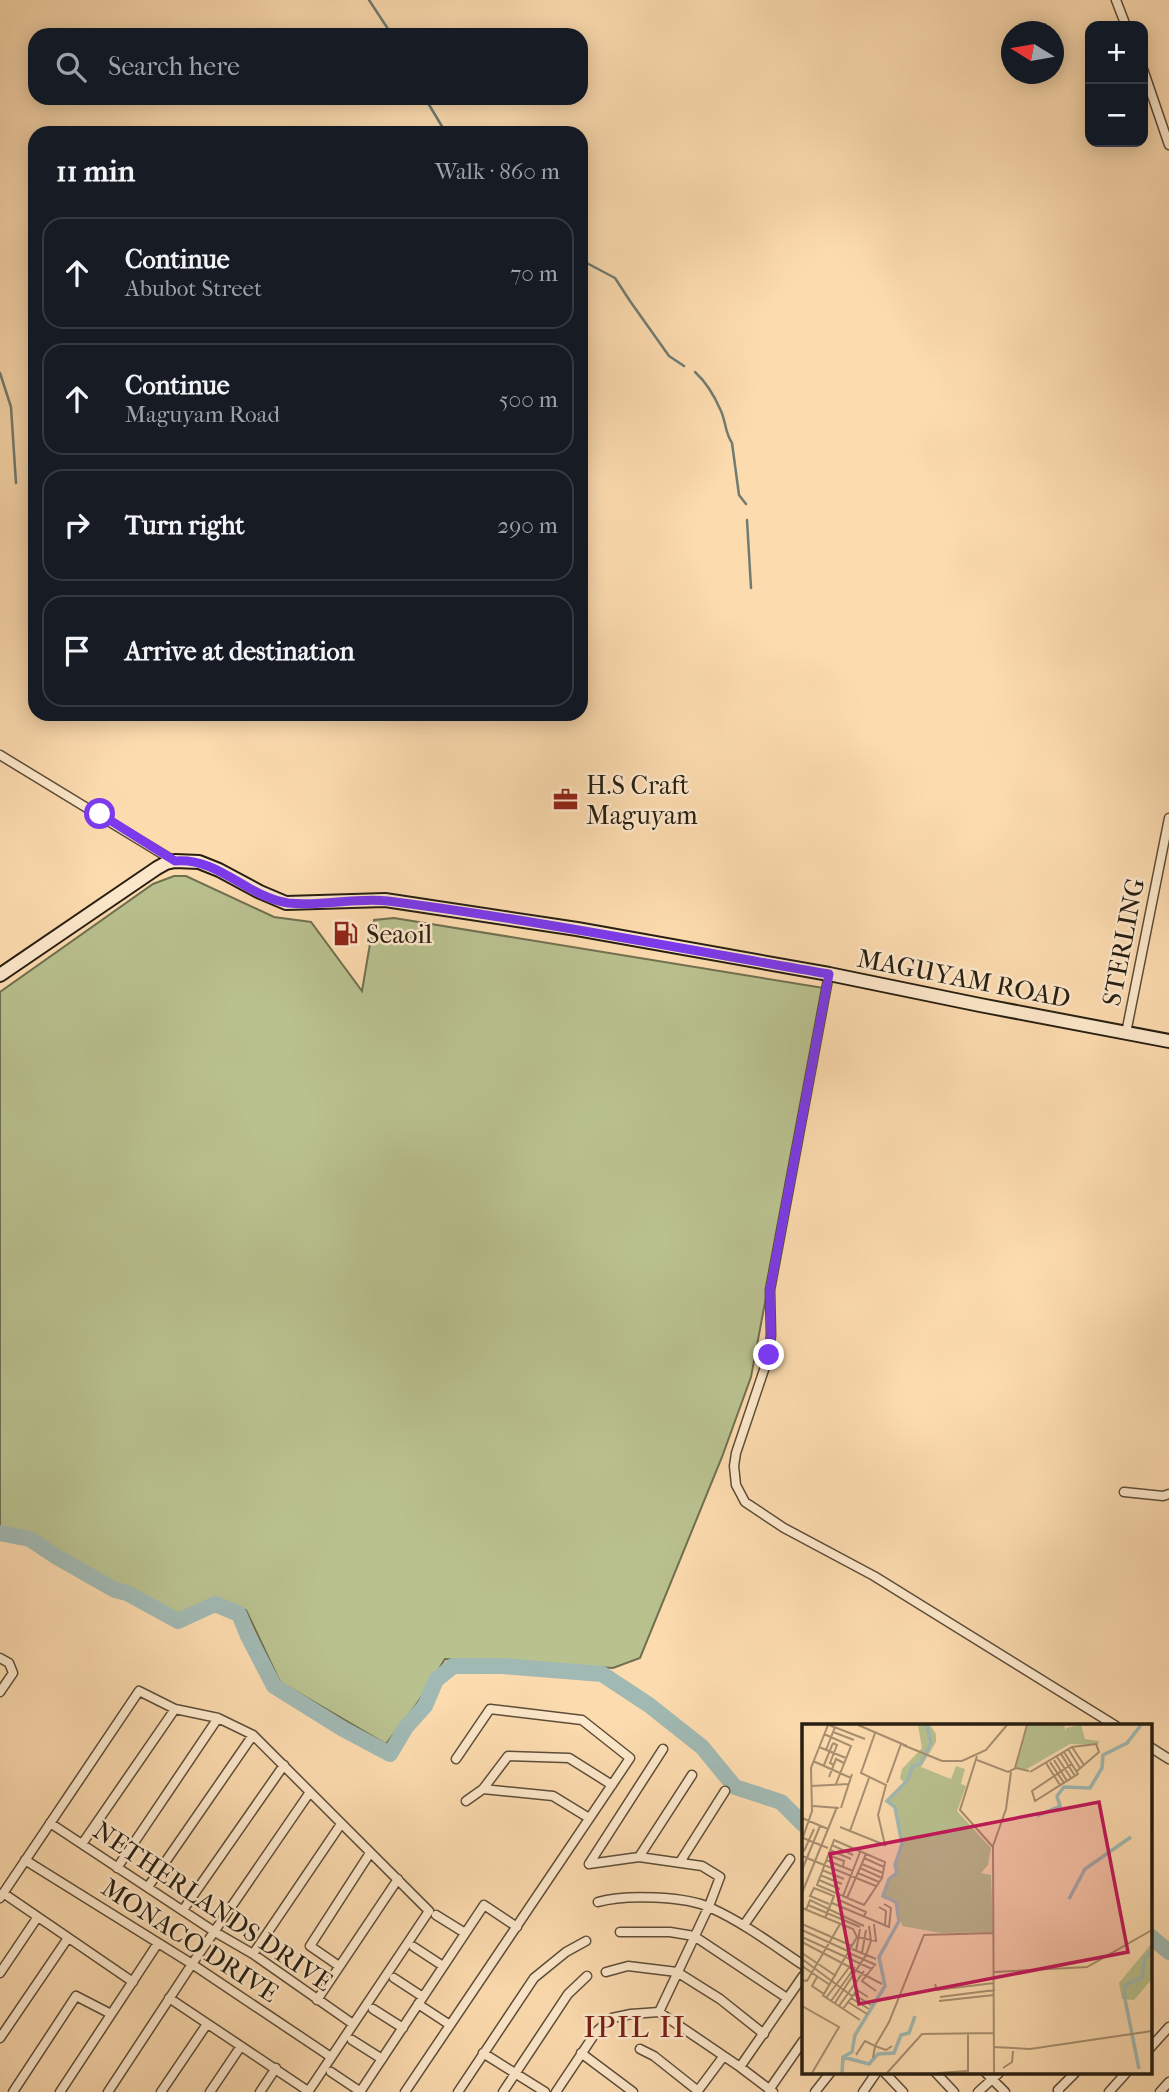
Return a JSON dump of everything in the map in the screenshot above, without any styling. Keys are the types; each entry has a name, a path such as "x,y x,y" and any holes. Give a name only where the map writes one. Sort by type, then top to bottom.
{"main road":[{"name":"MAGUYAM ROAD","path":"175,861 187,860 207,865 286,902 385,900 578,929 829,974 1169,1041"},
{"path":"0,975 157,868 175,861"}],"street":[{"path":"1116,0 1124,21"},
{"path":"1148,84 1169,145"},
{"path":"0,755 175,861"},
{"name":"STERLING","path":"1126,1033 1169,818"},
{"path":"829,974 770,1290 769,1355 736,1453 736,1485 745,1502 784,1528 874,1576 1113,1724"},
{"path":"1124,1492 1163,1496 1169,1494"},
{"path":"0,1658 9,1663 13,1673 0,1692"},
{"path":"133,1982 2,1896 139,1691 175,1709 218,1718 253,1735 433,1913 465,1933"},
{"path":"82,1844 175,1709"},
{"path":"405,2092 630,1758 582,1720 490,1709 456,1759"},
{"path":"117,1868 218,1718"},
{"path":"148,1886 253,1735"},
{"path":"1152,1748 1169,1759"},
{"path":"659,2012 720,1877 702,1866 639,1857 589,1864 663,1749"},
{"path":"466,1801 484,1789 508,1756 569,1758 612,1785"},
{"path":"183,1910 284,1765"},
{"path":"639,1857 692,1775"},
{"path":"484,1789 554,1796 589,1818"},
{"path":"680,1862 725,1791"},
{"path":"108,2092 310,1792"},
{"name":"NETHERLANDS DRIVE","path":"50,1823 253,1954 353,2024"},
{"path":"253,1954 341,1824"},
{"path":"339,1966 310,1946 370,1853"},
{"path":"744,1925 790,1858"},
{"name":"MONACO DRIVE","path":"25,1860 192,1964 331,2057"},
{"path":"317,2000 398,1879"},
{"path":"598,1902 648,1897 709,1906 744,1925 802,1964"},
{"path":"331,2073 361,2092 484,1905 517,1927"},
{"path":"169,1998 308,2091 433,1913"},
{"path":"0,1973 37,1918"},
{"path":"621,1932 670,1932 694,1936 787,1998"},
{"path":"0,2038 68,1938"},
{"path":"458,2092 534,1978 566,1952 586,1941"},
{"path":"60,2092 158,1943"},
{"path":"414,1947 443,1966"},
{"path":"606,1972 628,1966 677,1972 720,1999 764,2034"},
{"path":"503,2092 568,1994 587,1976"},
{"path":"740,2067 802,1977"},
{"path":"394,1978 450,2025"},
{"path":"13,2092 76,1996 111,2014"},
{"path":"373,2009 403,2028"},
{"path":"560,2090 596,2032 612,2018 631,2014 659,2012 740,2067 766,2090 802,2042"},
{"path":"162,2092 207,2024"},
{"path":"1152,2046 1169,2027"},
{"path":"352,2040 382,2059"},
{"path":"210,2092 241,2046"},
{"path":"640,2049 654,2056 698,2091 723,2057"},
{"path":"483,2053 545,2092"},
{"path":"581,2053 633,2092"},
{"path":"260,2092 276,2068"},
{"path":"815,2092 829,2074"},
{"path":"863,2092 875,2074"},
{"path":"886,2074 903,2092"},
{"path":"937,2074 954,2092"},
{"path":"1059,2092 1074,2074"},
{"path":"1109,2092 1125,2074"},
{"path":"978,2092 993,2075 1005,2092"},
{"path":"1160,2092 1169,2082"}],"green space":[{"path":"174,876 186,876 274,917 311,922 362,991 374,920 394,918 824,988 751,1377 722,1457 640,1658 613,1668 445,1659 418,1702 386,1744 280,1682 246,1610 213,1599 177,1616 60,1554 30,1534 0,1530 0,992 153,884"}],"waterway":[{"path":"369,0 387,28"},
{"path":"429,105 442,126"},
{"path":"588,264 615,278 669,356 684,366"},
{"path":"695,372 710,390 723,415 732,443 739,495 746,504"},
{"path":"0,373 11,407 16,483"},
{"path":"747,520 751,588"},
{"path":"0,1533 30,1539 115,1590 127,1593 178,1621 215,1604 239,1614 274,1686 343,1729 390,1754 406,1727 425,1706 436,1680 453,1666 502,1666 602,1674 649,1705 702,1747 735,1787 781,1802 802,1823"},
{"path":"1152,1938 1169,1952"}],"place":[{"name":"H.S Craft Maguyam","path":"566,800"},
{"name":"Seaoil","path":"346,934"}],"district":[{"name":"IPIL II","path":"635,2027"}],"route":[{"path":"100,814 175,861 199,862 274,899 286,902 385,900 578,929 829,974 770,1290 769,1355"}]}
